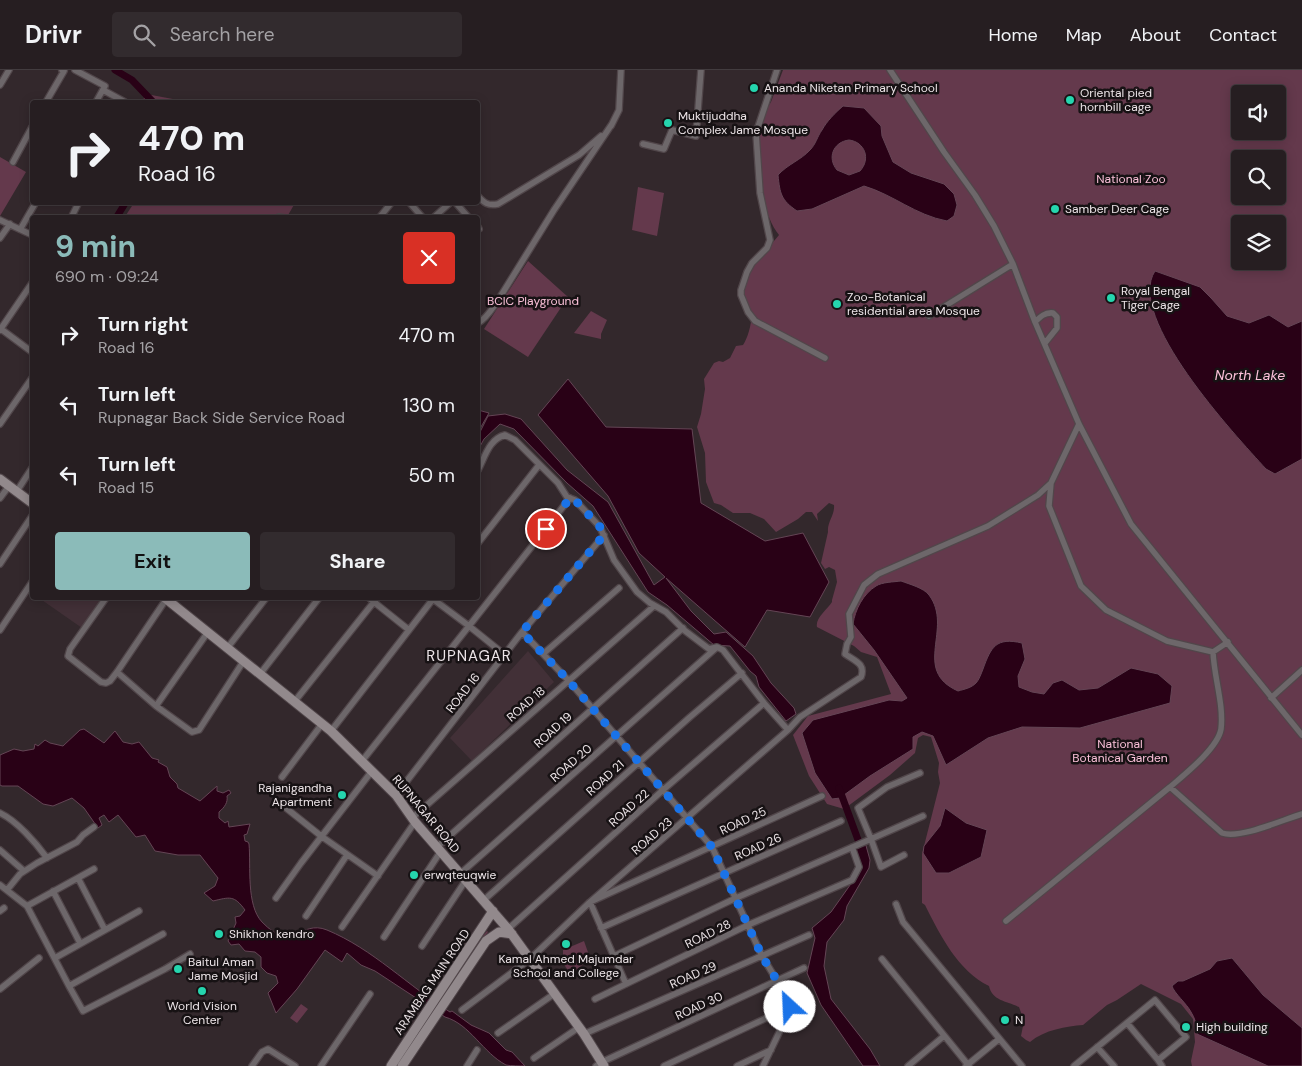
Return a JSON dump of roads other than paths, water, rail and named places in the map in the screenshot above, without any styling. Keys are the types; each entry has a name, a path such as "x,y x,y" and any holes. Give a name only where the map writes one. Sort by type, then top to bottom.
{"street":[{"path":"0,84 8,70"},
{"path":"47,100 64,71 62,70"},
{"path":"75,70 105,86 97,100"},
{"path":"480,320 488,314 497,302 554,210 612,124 619,110 621,70"},
{"path":"643,144 664,149 672,130 696,136 701,70"},
{"path":"778,70 756,133 760,194 770,240 747,272 741,295 748,312 755,321 825,358"},
{"path":"890,70 944,152 976,195 994,226 1013,264 1035,322 1079,424 1130,524 1302,735"},
{"path":"103,90 121,100"},
{"path":"480,198 490,205 505,200 579,155 599,139 612,124"},
{"path":"13,162 30,131"},
{"path":"20,228 34,205"},
{"path":"381,215 389,205"},
{"path":"412,205 420,215"},
{"path":"436,215 448,205"},
{"path":"458,205 466,215"},
{"path":"0,220 30,234"},
{"path":"0,238 10,224"},
{"path":"929,316 1013,264"},
{"path":"30,287 0,329 30,351"},
{"path":"1035,322 1049,312 1058,317 1057,328 1045,344"},
{"path":"0,424 30,381"},
{"path":"1079,424 1051,483 1049,506 1081,586 1106,610 1167,641 1213,652 1228,642"},
{"path":"480,466 490,445 499,436 505,435 515,440 558,483 567,497 575,500 600,527 614,560 637,592 654,606 666,612 682,628 709,649 716,647 723,650 764,704 788,730"},
{"path":"480,540 539,464"},
{"path":"17,491 30,471"},
{"path":"0,479 30,501"},
{"name":"ROAD 23","path":"462,1010 530,959 590,902 688,819 788,730 800,717 861,677 864,671 862,665 846,654 847,644 851,637 849,614 864,585 878,574 988,526 1038,495 1051,483"},
{"path":"0,498 9,486"},
{"path":"362,762 570,498"},
{"path":"0,564 30,519"},
{"name":"ROAD 16","path":"396,796 522,632 604,535"},
{"path":"0,630 30,585"},
{"path":"543,654 619,588"},
{"path":"105,600 70,649 68,656 101,682 106,683 117,672 165,600"},
{"name":"RUPNAGAR ROAD","path":"168,600 228,647 243,662 331,731 396,796 413,820 510,931 581,1031 600,1064"},
{"path":"228,647 264,600"},
{"path":"260,674 318,600"},
{"path":"295,701 372,600"},
{"path":"374,600 409,630"},
{"path":"331,731 432,600"},
{"path":"436,600 505,655"},
{"name":"ROAD 18","path":"342,927 378,876 413,820 568,680 654,606"},
{"name":"ROAD 19","path":"384,937 439,849 682,628"},
{"path":"156,706 208,632"},
{"path":"522,632 568,680 712,847 762,956 790,1002 790,1007 772,1050 763,1066"},
{"name":"ROAD 20","path":"463,876 716,647"},
{"path":"1006,921 1170,786 1197,763 1212,746 1221,732 1221,711 1213,652"},
{"path":"117,672 156,706 192,732 195,732 200,730 243,662"},
{"path":"1271,698 1302,670"},
{"name":"ROAD 21","path":"484,900 742,673"},
{"name":"ROAD 22","path":"510,931 663,790 764,704"},
{"path":"282,777 322,724"},
{"path":"276,898 372,771"},
{"path":"904,855 881,867 858,808 887,787 920,773"},
{"path":"1170,786 1222,833 1247,832 1302,814"},
{"name":"ROAD 25","path":"590,902 822,796"},
{"path":"280,804 378,876"},
{"path":"0,813 38,845 47,858"},
{"path":"614,956 736,898 923,816"},
{"name":"ROAD 26","path":"601,928 841,820"},
{"path":"7,890 24,871 78,842 94,827"},
{"name":"ROAD 28","path":"595,999 748,925 852,880 859,867 852,847"},
{"path":"0,850 24,871"},
{"path":"306,916 347,855"},
{"path":"27,906 94,869"},
{"path":"422,946 463,876"},
{"path":"78,878 104,930"},
{"path":"0,885 27,906 83,1011 190,954"},
{"path":"53,891 80,943"},
{"path":"590,902 626,984"},
{"path":"896,904 902,922 1022,1066"},
{"path":"55,958 139,911"},
{"name":"ARAMBAG MAIN ROAD","path":"439,1002 493,911"},
{"name":"ARAMBAG MAIN ROAD","path":"392,1066 486,941 499,932 510,931"},
{"path":"69,986 163,934"},
{"name":"ROAD 29","path":"534,1058 581,1031 809,935"},
{"path":"0,989 39,958"},
{"path":"882,959 968,1065 999,1039"},
{"name":"ROAD 30","path":"600,1064 804,968"},
{"path":"322,1066 370,994"},
{"path":"498,1033 554,994"},
{"path":"1074,1066 1155,1000 1186,1037 1158,1060"},
{"path":"664,1066 790,1007"},
{"name":"ARAMBAG MAIN ROAD","path":"402,1066 431,1013"},
{"path":"1127,1023 1162,1066"},
{"path":"908,1066 944,1036"},
{"path":"1098,1047 1114,1066"},
{"path":"252,1066 262,1052 268,1049 294,1066"},
{"path":"467,1066 477,1050"},
{"path":"737,1066 772,1050"}],"water":[{"path":"843,106 864,108 881,126 882,136 893,162 911,173 944,184 954,194 957,205 954,216 947,221 935,218 864,186 812,209 797,211 784,200 778,175 810,150 826,123","holes":["843,141 855,141 865,152 866,156 860,171 849,175 837,170 832,161 832,156 833,151"]},
{"name":"North Lake","path":"1155,271 1200,287 1227,316 1249,323 1269,315 1288,327 1302,321 1302,459 1275,474 1266,469 1209,404 1169,345 1155,317 1150,291"},
{"path":"568,379 606,427 692,429 701,503 765,541 803,533 829,582 810,617 767,610 745,647 666,578 691,611 714,634 726,632 753,656 771,683 794,708 796,714 786,721 759,687 756,676 730,646 714,645 667,605 648,592 593,506 567,483 514,429 500,424 484,439 480,446 480,432 488,416 505,414 521,419 567,470 608,502 654,585 665,577 639,553 608,496 538,415"},
{"path":"480,411 489,413 480,429"},
{"path":"901,581 920,588 929,595 935,608 937,621 935,660 937,672 944,682 958,691 970,687 977,682 989,655 996,646 1006,641 1013,641 1022,643 1025,659 1018,676 1019,687 1044,694 1053,683 1062,680 1079,690 1098,688 1131,668 1158,674 1172,686 1170,703 1080,728 1022,727 988,738 946,765 933,736 922,732 913,737 913,749 870,776 840,798 832,799 815,773 802,733 813,720 889,700 902,701 907,698 874,650 853,624 860,603 871,589 888,582"},
{"path":"84,729 104,743 115,731 123,742 132,744 139,742 152,758 159,760 158,762 167,767 170,777 177,784 178,788 200,801 217,786 217,791 223,793 229,790 231,793 227,796 226,804 219,812 219,818 225,823 228,821 229,827 250,824 247,834 244,835 245,841 249,844 251,896 257,915 273,931 289,936 318,928 344,938 375,957 450,1012 452,1011 471,1025 489,1033 506,1050 512,1052 525,1066 506,1065 498,1060 462,1026 375,971 361,965 347,953 342,962 325,950 297,989 276,1013 268,993 278,983 276,976 267,973 261,967 261,957 255,952 245,951 239,944 231,945 228,941 236,923 235,917 240,916 245,910 238,902 231,898 213,901 204,893 215,886 218,878 200,855 178,855 155,851 145,835 136,837 118,815 109,822 104,815 99,818 102,825 98,828 84,808 72,798 53,806 43,804 18,786 0,785 0,755 14,749 23,751 34,749 35,744 38,746 45,740 63,746 80,730"},
{"path":"945,808 966,823 987,830 981,857 949,873 936,873 923,853 924,846 940,826"},
{"path":"865,842 870,860 869,868 847,906 844,920 827,942 824,966 831,999 870,1049 880,1066 863,1066 821,1005 807,973 815,938 812,928 831,912 860,871 861,866 854,847"},
{"path":"1232,958 1263,995 1302,1028 1302,1066 1268,1066 1197,1034 1199,1031 1192,1014 1172,986 1178,981 1183,981 1210,969 1217,961"}],"waterway":[{"path":"115,70 132,80 151,100"},
{"path":"118,215 124,205"},
{"path":"839,788 861,848"}],"place":[{"name":"Ananda Niketan Primary School","path":"754,88"},
{"name":"Oriental pied hornbill cage","path":"1070,100"},
{"name":"Muktijuddha Complex Jame Mosque","path":"668,123"},
{"name":"Samber Deer Cage","path":"1055,209"},
{"name":"Royal Bengal Tiger Cage","path":"1111,298"},
{"name":"Zoo-Botanical residential area Mosque","path":"837,304"},
{"name":"Rajanigandha Apartment","path":"342,795"},
{"name":"erwqteuqwie","path":"414,875"},
{"name":"Shikhon kendro","path":"219,934"},
{"name":"Kamal Ahmed Majumdar School and College","path":"566,944"},
{"name":"Baitul Aman Jame Mosjid","path":"178,969"},
{"name":"World Vision Center","path":"202,991"},
{"name":"N","path":"1005,1020"},
{"name":"High building","path":"1186,1027"}],"district":[{"name":"RUPNAGAR","path":"469,656"}],"park label":[{"name":"National Zoo","path":"1131,179"},
{"name":"BCIC Playground","path":"533,301"},
{"name":"National Botanical Garden","path":"1120,751"}]}
